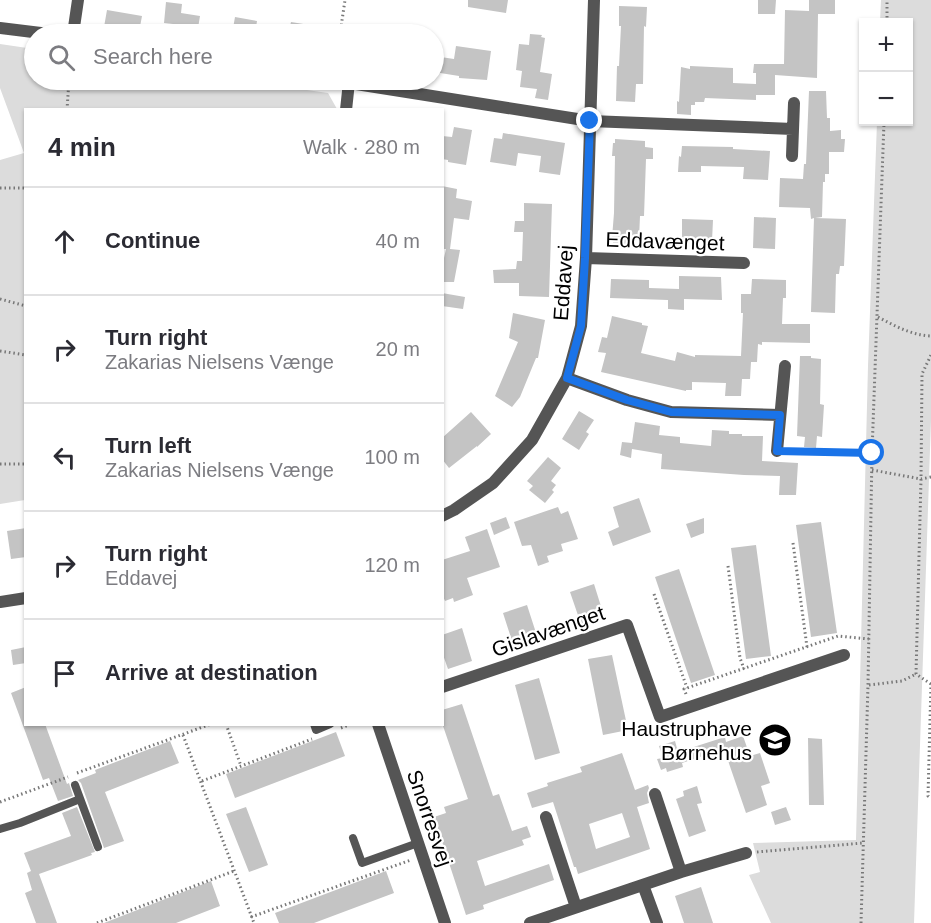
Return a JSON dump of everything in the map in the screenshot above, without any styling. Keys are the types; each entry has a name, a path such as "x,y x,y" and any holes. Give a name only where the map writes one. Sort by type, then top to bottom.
{"street":[{"path":"74,24 78,0"},
{"name":"Eddavej","path":"444,515 493,483 532,440 567,378 581,326 594,0"},
{"path":"0,28 24,31"},
{"path":"346,108 348,90"},
{"path":"398,90 590,121 793,129"},
{"path":"792,156 794,103"},
{"name":"Eddavænget","path":"585,258 744,262"},
{"path":"777,451 785,366"},
{"path":"567,378 627,400 671,412 780,415"},
{"path":"0,602 24,598"},
{"name":"Gislavænget","path":"444,686 627,625 660,717 844,655"},
{"name":"Snorresvej","path":"379,726 445,923"},
{"path":"655,794 681,872"},
{"path":"546,817 576,907"},
{"path":"530,923 552,920 576,907 746,853"},
{"path":"643,885 657,923"}],"lane":[{"path":"75,785 98,847"},
{"path":"0,829 80,799"},
{"path":"353,838 362,863 418,843"}],"path":[{"path":"341,24 345,0"},
{"path":"886,18 887,0"},
{"path":"67,108 68,90"},
{"path":"861,923 872,453 884,126"},
{"path":"0,188 24,189"},
{"path":"0,299 24,305"},
{"path":"878,317 904,330 921,336 931,336"},
{"path":"0,351 24,355"},
{"path":"916,674 922,374 931,355"},
{"path":"777,451 872,453"},
{"path":"0,464 24,464"},
{"path":"872,470 921,479 931,477"},
{"path":"793,543 807,647"},
{"path":"728,566 740,658 744,669"},
{"path":"654,594 687,688"},
{"path":"689,707 684,689 838,636 869,639"},
{"path":"916,674 931,683 928,796 931,798"},
{"path":"868,685 902,681 916,674"},
{"path":"0,802 206,726"},
{"path":"227,726 241,766"},
{"path":"340,729 347,726"},
{"path":"183,735 254,923"},
{"path":"202,781 318,737"},
{"path":"746,853 863,843"},
{"path":"251,917 422,856"},
{"path":"97,923 234,871"}],"shaded area":[{"path":"881,0 931,0 931,420 914,923 771,923 749,875 760,872 753,843 856,840 868,366 877,126 913,126 913,18 880,18"},
{"path":"0,44 24,48 24,90 307,90 328,93 336,108 24,108 24,153 0,88"},
{"path":"24,153 24,500 0,504 0,160"}],"building":[{"path":"468,0 508,0 506,13 468,7"},
{"path":"758,0 776,0 775,14 758,14"},
{"path":"809,0 835,0 835,14 818,14 817,78 775,75 775,95 756,95 756,100 705,98 704,102 695,102 695,105 691,105 691,115 677,114 681,67 690,69 690,66 733,68 733,83 756,84 756,73 753,73 754,64 784,64 785,10 809,11"},
{"path":"166,2 182,4 181,13 200,16 199,24 164,23"},
{"path":"619,6 647,7 646,27 644,26 643,84 636,84 635,102 616,101 621,26 619,26"},
{"path":"107,10 142,16 140,24 105,24"},
{"path":"235,17 257,21 257,24 234,24"},
{"path":"530,34 542,35 541,37 545,38 540,72 552,74 548,100 535,98 537,89 520,87 522,71 516,70 519,44 529,45"},
{"path":"456,46 491,51 487,80 459,78 459,76 444,74 444,58 454,59"},
{"path":"809,91 826,91 830,131 841,130 841,139 845,139 844,152 829,152 829,174 825,174 825,182 823,182 822,217 815,218 846,219 844,266 840,266 839,274 836,274 835,313 811,312 814,218 811,219 810,208 779,207 780,178 803,179 804,164 806,164"},
{"path":"454,127 472,130 466,165 444,159 444,136 452,137"},
{"path":"503,133 565,143 560,175 539,172 541,156 518,153 516,166 490,162 494,138 502,139"},
{"path":"615,139 645,141 645,147 653,148 653,159 646,159 644,216 640,216 639,239 629,239 629,245 613,244 612,238 615,156 612,156"},
{"path":"682,146 733,147 733,149 770,151 768,180 743,179 744,167 701,166 701,172 678,172"},
{"path":"444,186 457,189 456,198 472,201 469,220 454,218 450,249 460,250 454,282 444,282 446,249 444,249"},
{"path":"524,203 552,204 549,297 519,296 519,283 494,283 493,270 516,269 517,261 522,261 523,232 514,232 515,221 524,221"},
{"path":"754,217 776,218 775,249 753,248"},
{"path":"682,219 713,220 712,241 682,240"},
{"path":"679,276 721,277 722,300 684,299 684,310 668,309 668,300 610,298 611,279 649,280 649,288 679,289"},
{"path":"752,279 786,280 782,324 810,324 810,343 762,342 762,345 758,344 757,362 751,362 750,379 742,379 741,396 725,396 726,383 692,382 692,390 686,391 601,372 606,353 598,352 602,337 607,338 612,316 648,326 641,353 675,361 677,352 695,357 695,355 741,356 743,313 741,313 741,294 751,294"},
{"path":"444,293 465,297 463,309 444,306"},
{"path":"513,313 545,320 538,358 536,358 520,397 512,407 495,396 518,342 509,338"},
{"path":"800,356 821,359 820,404 824,405 822,437 817,436 816,448 804,447 805,437 797,436"},
{"path":"579,411 594,420 579,450 562,439"},
{"path":"471,412 491,434 449,468 444,462 444,436"},
{"path":"635,422 660,426 659,435 680,437 680,443 711,446 712,430 729,431 729,434 742,434 742,436 763,436 762,461 798,463 796,495 779,495 780,476 661,469 662,454 632,449 631,458 620,455 622,442 632,443"},
{"path":"548,457 561,468 551,481 556,485 552,490 554,492 545,503 529,490 533,486 527,481"},
{"path":"639,498 651,532 613,546 608,532 619,527 613,507"},
{"path":"558,507 561,514 568,511 578,539 561,544 563,551 547,556 549,562 538,566 531,545 522,546 514,522"},
{"path":"506,517 510,528 494,535 490,523"},
{"path":"704,518 704,533 691,538 686,524"},
{"path":"821,522 837,633 811,637 796,525"},
{"path":"24,528 24,557 11,559 7,531"},
{"path":"487,529 500,567 467,578 473,595 454,602 453,598 445,601 444,559 470,551 465,537"},
{"path":"756,545 771,656 746,659 731,548"},
{"path":"679,569 715,675 691,683 655,577"},
{"path":"594,584 604,616 581,624 570,592"},
{"path":"527,605 538,639 514,647 503,613"},
{"path":"462,628 472,661 448,669 444,658 444,634"},
{"path":"24,647 24,663 13,665 11,650"},
{"path":"612,655 628,730 603,735 588,659"},
{"path":"539,678 560,753 535,760 515,685"},
{"path":"24,688 24,726 46,726 73,796 58,801 49,778 43,780 11,693"},
{"path":"462,704 493,796 499,794 512,831 527,826 531,837 522,840 524,845 477,861 485,886 549,864 554,880 483,905 484,909 466,915 434,817 446,813 444,807 468,799 443,726 444,709"},
{"path":"336,732 345,756 235,798 226,774"},
{"path":"743,736 750,756 760,753 770,783 761,786 767,805 746,813 724,749 682,763 683,767 667,772 666,768 661,770 657,759 663,758 659,746 675,741 678,752 725,737 726,742"},
{"path":"808,738 822,739 824,805 809,805"},
{"path":"170,741 179,763 105,792 124,841 104,848 78,780 96,773 95,770"},
{"path":"622,753 635,790 648,785 649,788 647,793 649,803 637,807 650,849 578,874 553,802 532,808 527,793 548,786 547,783 582,772 580,767","holes":["622,813 630,837 596,849 589,824"]},
{"path":"697,786 702,803 697,804 706,831 689,837 676,799 684,796 683,791"},
{"path":"77,807 95,852 39,874 57,923 36,923 25,893 32,890 27,873 31,871 24,853 71,836 62,813"},
{"path":"246,807 268,865 249,872 226,814"},
{"path":"786,807 791,820 775,825 771,812"},
{"path":"386,871 394,893 314,923 279,923 275,913"},
{"path":"211,881 220,906 176,923 104,923"},
{"path":"701,887 713,923 684,923 675,896"}],"place":[{"name":"Haustruphave Børnehus","path":"775,740"}],"route":[{"path":"590,121 581,326 567,378 627,400 671,412 780,415 777,451 872,453"}]}
